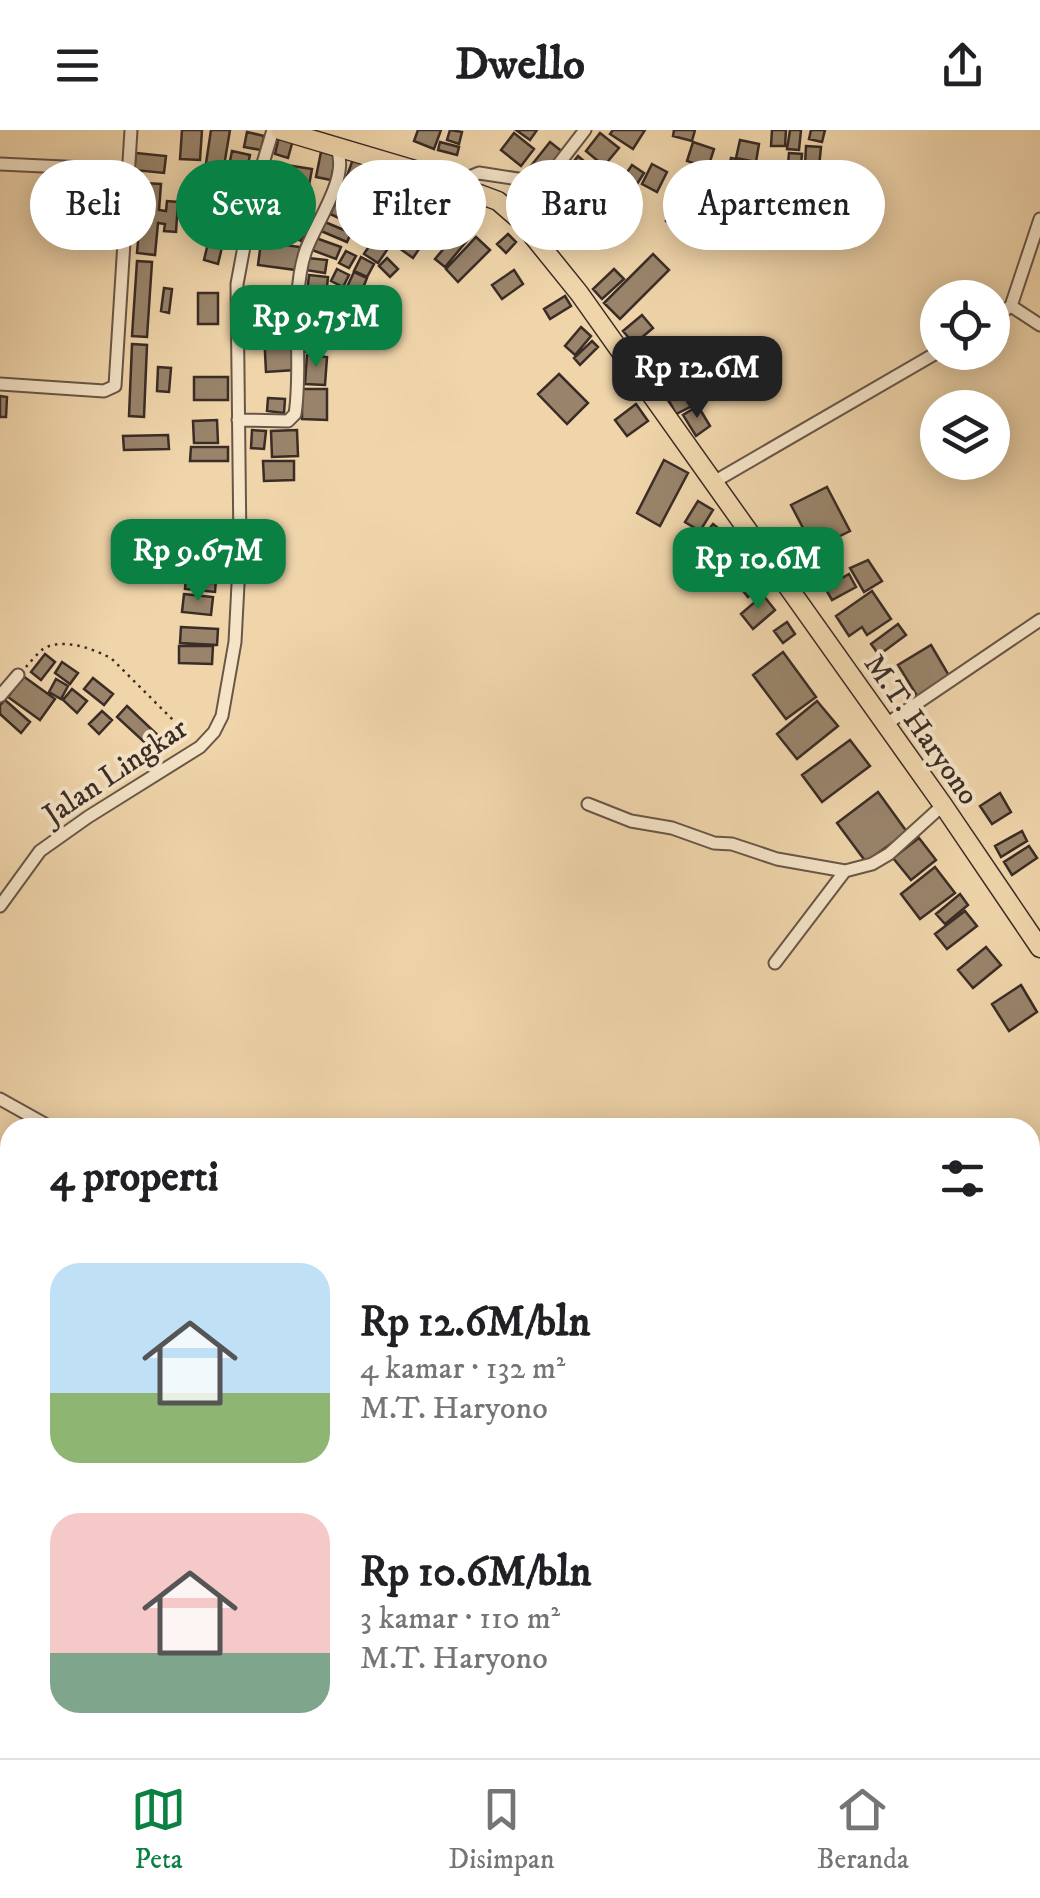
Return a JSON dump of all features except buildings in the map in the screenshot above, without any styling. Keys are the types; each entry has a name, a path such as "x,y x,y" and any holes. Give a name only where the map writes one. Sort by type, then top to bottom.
{"highway":[{"name":"M.T. Haryono","path":"276,130 381,160"},
{"name":"M.T. Haryono","path":"486,197 520,220 579,293 1040,948"}],"street":[{"path":"129,160 131,130"},
{"name":"Jalan Lingkar","path":"1,901 40,851 200,748 222,716 235,642 240,546 236,284 254,193 276,130"},
{"path":"486,173 544,183 585,130"},
{"path":"238,420 288,421 295,414 300,271 308,243 340,172 341,156 335,146"},
{"path":"0,164 30,165"},
{"path":"1040,219 1011,306 1040,325"},
{"path":"0,384 104,391 115,386 123,250"},
{"path":"712,483 920,362"},
{"path":"885,725 1040,620"},
{"path":"0,696 18,675"},
{"path":"588,804 632,821 672,828 714,843 732,844 778,860 845,871 872,864 889,854 943,805"},
{"path":"775,963 845,871"},
{"path":"0,1099 34,1118"}],"path":[{"path":"18,675 46,647 64,644 97,650 112,659 200,748"}]}
